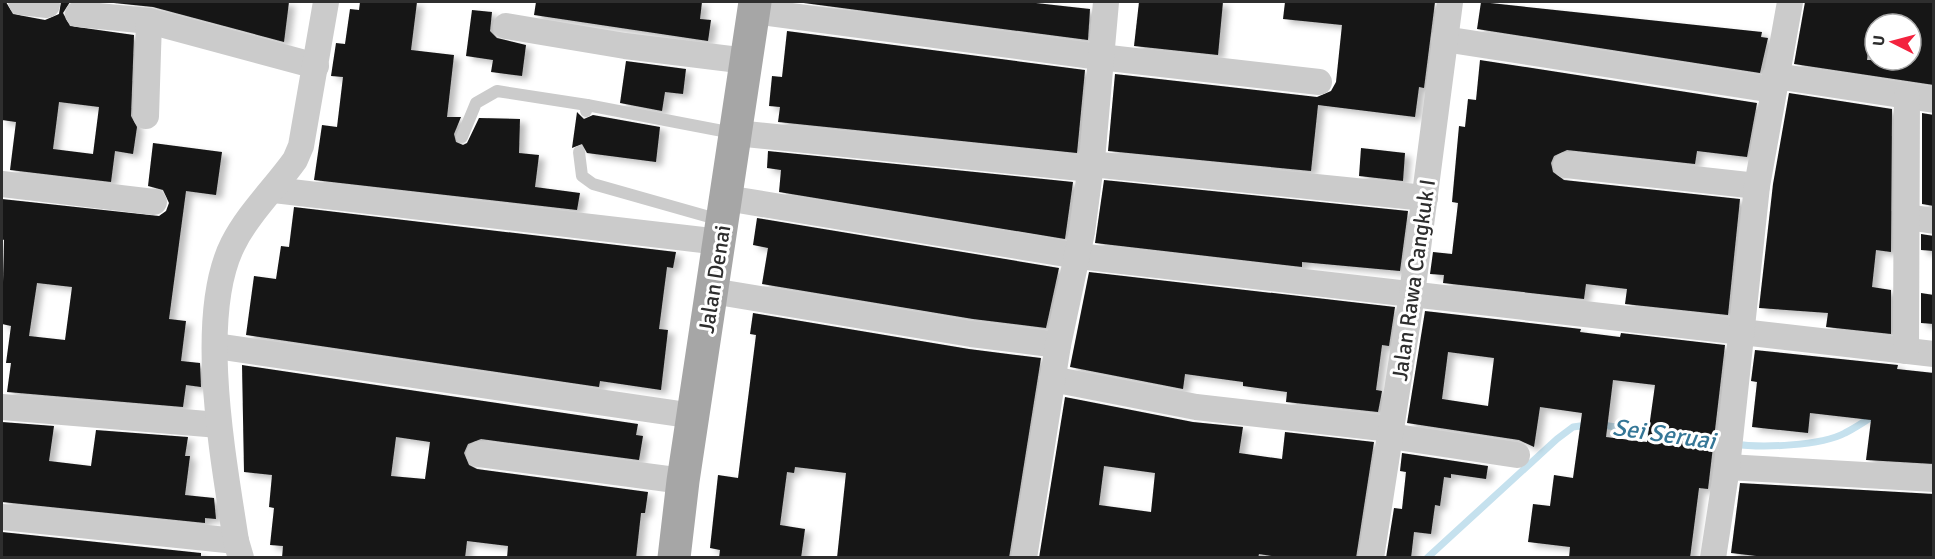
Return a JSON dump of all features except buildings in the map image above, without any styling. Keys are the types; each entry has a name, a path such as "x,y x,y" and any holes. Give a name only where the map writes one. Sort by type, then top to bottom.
{"main road":[{"name":"Jalan Denai","path":"674,558 683,481 755,6"}],"street":[{"path":"21,2 47,6"},
{"path":"2,517 238,549 219,425 215,311 221,278 233,244 295,160 301,146 326,2"},
{"path":"1024,558 1058,345 1078,256 1090,166 1106,2"},
{"name":"Jalan Rawa Cangkuk I","path":"1371,558 1412,294 1450,2"},
{"path":"1713,558 1727,463 1757,186 1790,2"},
{"path":"755,6 1100,57 1318,82"},
{"path":"78,15 149,21 316,66"},
{"path":"146,116 149,21"},
{"path":"506,26 625,46 747,61"},
{"path":"1444,39 1774,83 1934,100"},
{"path":"1906,351 1907,96"},
{"path":"736,133 1425,198"},
{"path":"1566,165 1757,186"},
{"path":"2,184 154,202"},
{"path":"274,190 723,220 1078,256 1934,354"},
{"path":"1907,217 1934,221"},
{"path":"712,291 971,334 1058,345"},
{"path":"216,346 694,416"},
{"path":"1052,379 1196,407 1390,433 1517,455"},
{"path":"2,407 219,425"},
{"path":"479,454 683,481"},
{"path":"1727,463 1934,479"}],"lane":[{"path":"462,137 476,103 497,91 736,133"},
{"path":"579,152 582,176 593,184 723,220"}],"waterway":[{"name":"Sei Seruai","path":"1734,444 1775,446 1821,441 1845,433 1873,416"},
{"name":"Sei Seruai","path":"1427,558 1557,439 1573,427 1587,425"},
{"name":"Sei Seruai","path":"1601,425 1655,432"}]}
